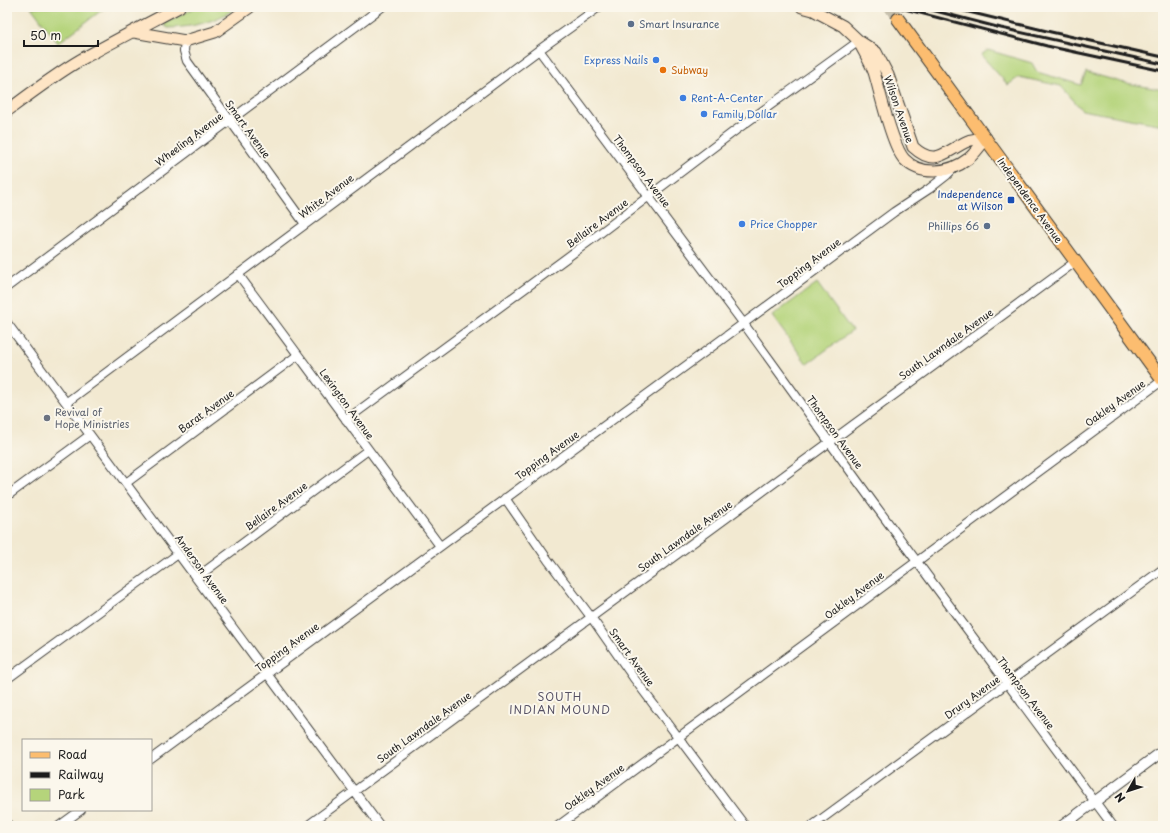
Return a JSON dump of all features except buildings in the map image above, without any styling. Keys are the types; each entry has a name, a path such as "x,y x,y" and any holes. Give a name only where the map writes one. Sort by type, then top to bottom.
{"main road":[{"path":"7,111 82,59 134,32 153,19 179,7"},
{"path":"134,32 185,41 215,32 250,7"},
{"name":"Wilson Avenue","path":"802,7 813,10 844,26 859,41 876,52 888,75 913,146 921,154 932,157 943,155 968,141 986,138"},
{"name":"Independence Avenue","path":"898,19 1163,380"},
{"name":"Wilson Avenue","path":"859,41 873,70 895,141 903,158 916,168 939,171 955,167 969,159 986,138"}],"street":[{"name":"Wheeling Avenue","path":"7,287 382,7"},
{"name":"White Avenue","path":"67,402 539,50 599,7"},
{"name":"Smart Avenue","path":"185,41 184,51 187,61 305,224"},
{"name":"Bellaire Avenue","path":"346,420 736,130 859,41"},
{"name":"Thompson Avenue","path":"539,50 744,324 916,561 1113,826"},
{"name":"Topping Avenue","path":"152,758 744,324 894,212 947,175 955,167"},
{"name":"South Lawndale Avenue","path":"307,826 1075,262"},
{"name":"Lexington Avenue","path":"238,274 440,546"},
{"name":"Anderson Avenue","path":"7,323 267,674 355,790 380,826"},
{"name":"Barat Avenue","path":"126,483 298,355"},
{"name":"Oakley Avenue","path":"558,826 1163,380"},
{"path":"7,496 90,435"},
{"name":"Bellaire Avenue","path":"196,578 368,450"},
{"name":"Smart Avenue","path":"505,498 548,560 678,738 745,826"},
{"path":"7,679 178,554"},
{"name":"Drury Avenue","path":"812,826 1163,569"},
{"path":"1062,826 1163,751"},
{"path":"59,826 80,811"}],"green space":[{"path":"31,7 106,7 58,43"},
{"path":"196,7 238,7 213,20 196,25 168,28 164,25"},
{"path":"988,50 1032,63 1037,72 1081,85 1086,72 1121,82 1163,90 1163,125 1082,110 1061,86 1019,77 1008,85 981,55"},
{"path":"817,283 852,331 807,364 772,316"}],"tunnel":[{"path":"890,7 898,19"}],"railway":[{"path":"897,7 1047,46 1163,71"},
{"path":"920,7 1001,28 1163,64"},
{"path":"948,7 1163,57"}],"place":[{"name":"Smart Insurance","path":"631,24"},
{"name":"Express Nails","path":"656,60"},
{"name":"Subway","path":"663,70"},
{"name":"Rent-A-Center","path":"683,98"},
{"name":"Family Dollar","path":"704,114"},
{"name":"Independence at Wilson","path":"1011,200"},
{"name":"Price Chopper","path":"742,224"},
{"name":"Phillips 66","path":"987,226"},
{"name":"Revival of Hope Ministries","path":"47,418"}],"district":[{"name":"SOUTH INDIAN MOUND","path":"560,703"}]}
